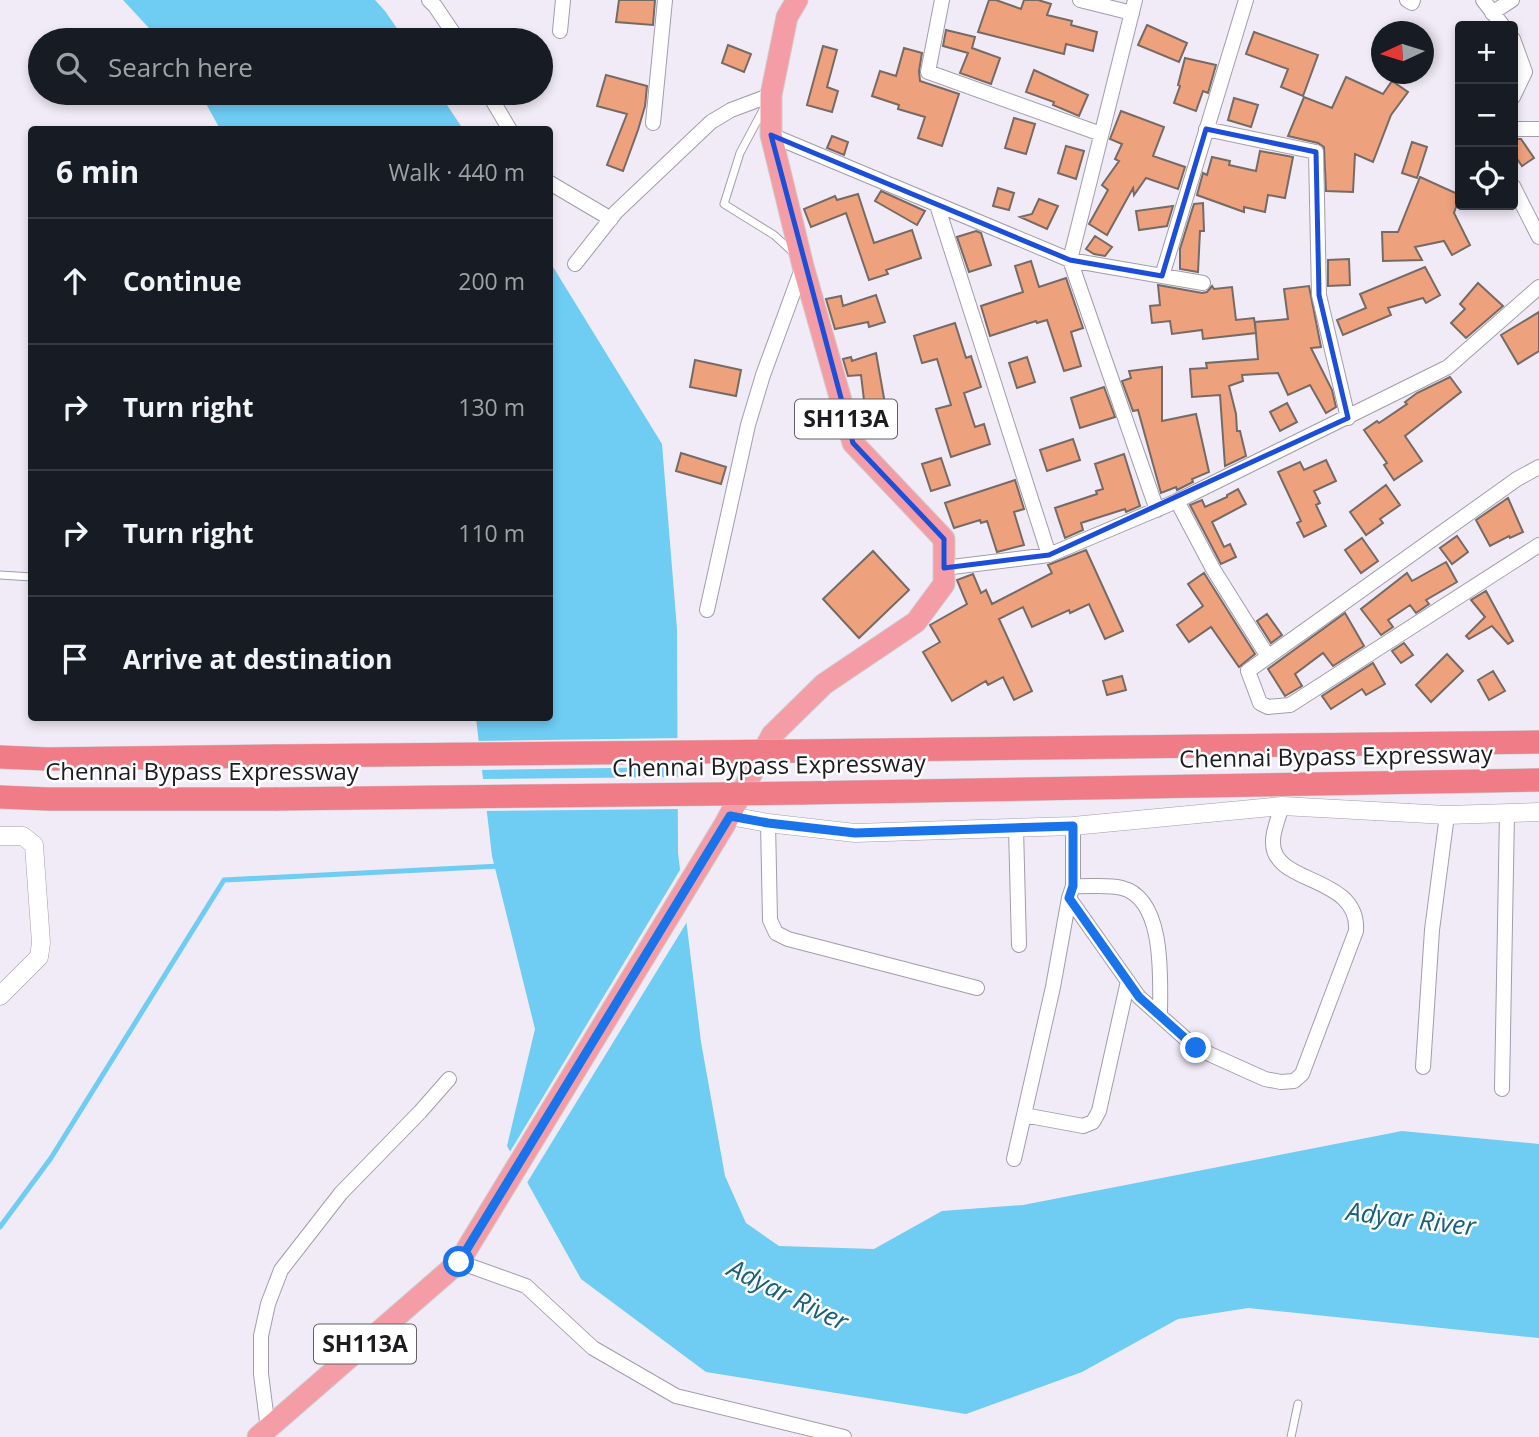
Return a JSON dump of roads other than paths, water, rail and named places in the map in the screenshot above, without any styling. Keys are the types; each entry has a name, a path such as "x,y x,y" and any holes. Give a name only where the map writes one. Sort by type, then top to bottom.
{"highway":[{"name":"Chennai Bypass Expressway","path":"0,757 47,759 1539,742"},
{"name":"Chennai Bypass Expressway","path":"0,797 277,799 1539,780"}],"main road":[{"name":"SH113A","path":"263,1433 464,1255 728,820 772,736 824,684 916,622 944,584 944,539 853,443 802,263 771,135 771,95 787,17 797,0"}],"street":[{"path":"429,0 450,28"},
{"path":"560,31 563,0"},
{"path":"653,123 665,0"},
{"path":"942,0 928,72 1101,134"},
{"path":"1080,0 1133,6 1070,260 1157,510"},
{"path":"1162,276 1246,0"},
{"path":"1483,0 1499,21"},
{"path":"1492,13 1512,0"},
{"path":"1518,53 1525,72 1518,87"},
{"path":"575,264 611,219 711,122 731,110 771,95"},
{"path":"495,105 508,126"},
{"path":"1206,129 1317,152 1319,295 1348,418"},
{"path":"1518,129 1539,129"},
{"path":"771,135 1070,260 1202,283"},
{"path":"553,185 611,219"},
{"path":"1518,196 1539,237"},
{"path":"937,205 1049,555"},
{"path":"707,610 762,375 802,263"},
{"path":"944,568 1049,555 1177,501 1448,367 1539,286"},
{"path":"1539,467 1505,486 1248,671 1260,703 1268,708 1290,705 1539,545"},
{"path":"1177,501 1213,569 1267,655"},
{"path":"728,820 855,833 1073,826 1282,806 1447,815 1539,812"},
{"path":"1071,892 1139,997 1196,1048 1265,1079 1294,1082 1302,1074 1356,931 1357,916 1349,902 1282,863 1272,843 1282,806"},
{"path":"1502,1089 1507,813"},
{"path":"1423,1067 1432,930 1447,815"},
{"path":"768,823 770,920 776,933 788,939 977,988"},
{"path":"1014,1159 1053,987 1071,892 1073,826"},
{"path":"1016,828 1019,945"},
{"path":"0,836 23,836 34,845 41,943 39,957 0,996"},
{"path":"1071,892 1122,888 1143,902 1154,926 1159,947 1160,1016"},
{"path":"1024,1115 1083,1126 1093,1122 1099,1111 1128,981"},
{"path":"263,1433 261,1335 268,1304 281,1270 341,1193 449,1079"},
{"path":"464,1255 526,1286 593,1348 676,1396 844,1437"}],"lane":[{"path":"771,95 740,153 724,204 774,235 802,263"},
{"path":"0,575 28,577"},
{"path":"1291,1437 1298,1404"}],"water":[{"path":"123,0 375,0 397,28 149,28"},
{"path":"207,105 447,105 461,126 218,126"},
{"name":"Adyar River","path":"553,267 662,444 677,629 678,853 701,1042 725,1176 746,1223 779,1246 874,1249 942,1211 1023,1205 1402,1131 1539,1144 1539,1338 1248,1308 1178,1319 1082,1372 966,1414 706,1372 581,1279 507,1146 535,1029 492,856 476,721 553,721"}],"waterway":[{"path":"0,1227 51,1158 224,880 500,866"}]}
